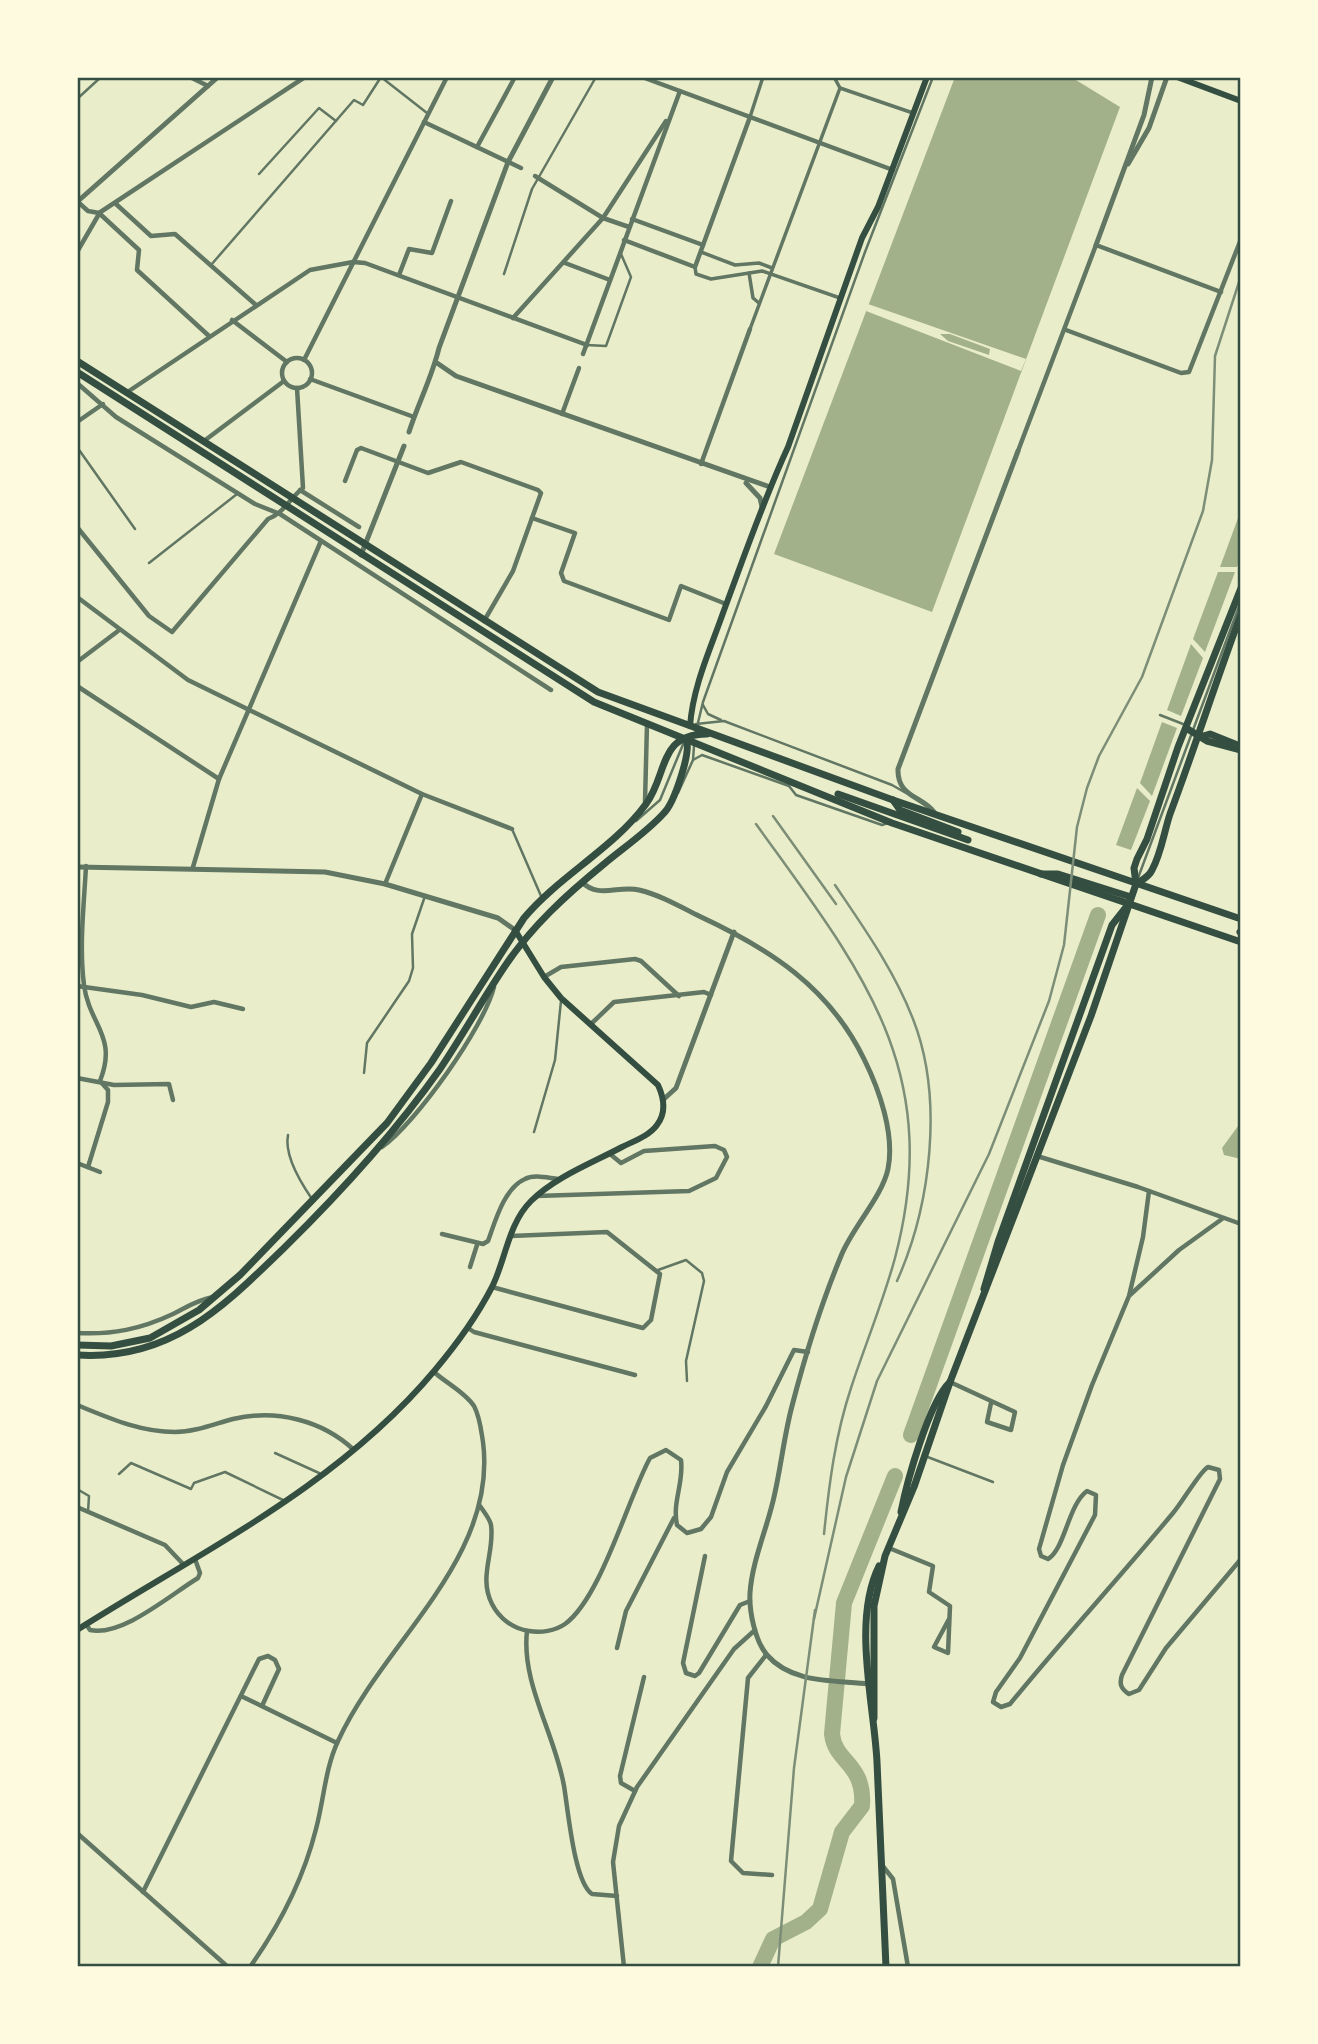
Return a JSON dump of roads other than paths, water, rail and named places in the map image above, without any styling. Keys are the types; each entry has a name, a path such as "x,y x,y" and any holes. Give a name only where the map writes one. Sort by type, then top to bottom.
{"main road":[{"path":"77,1355 112,1355 149,1348 205,1320 293,1240 378,1149 440,1068 496,980 541,919 664,813 690,760 694,733 692,698 762,507 788,447 840,298 927,77"},
{"path":"1177,77 1241,102"},
{"path":"77,362 597,692 694,733 719,735 893,800 1241,919"},
{"path":"77,372 573,691 686,739"},
{"path":"1136,884 1152,871 1191,729 1241,588"},
{"path":"886,1967 867,1605 872,1579 885,1556 925,1456 950,1382 1091,1016 1136,884 1135,865 1241,614"},
{"path":"1191,729 1212,743 1241,748"},
{"path":"77,1345 111,1346 150,1338 182,1321 240,1275 387,1123 515,930 543,896 644,807 672,746 694,733"},
{"path":"686,739 694,733"},
{"path":"694,733 704,747 820,791 892,822 1035,874 1241,942"},
{"path":"686,739 690,760"},
{"path":"820,791 834,792 968,838 900,810 893,800"},
{"path":"1035,874 1058,874 1131,897"},
{"path":"984,1293 986,1277 998,1241 1112,925 1117,915 1128,905"},
{"path":"77,1630 286,1502 323,1476 391,1419 434,1372 467,1327 492,1287 522,1212 536,1196 561,1179 656,1128 664,1100 651,1077 561,998 544,977 515,930"},
{"path":"899,1519 904,1492 920,1448 941,1394 950,1382"}],"street":[{"path":"190,77 208,86"},
{"path":"209,336 137,270 140,253 99,213 88,211 77,202 218,77"},
{"path":"77,252 99,213 305,77"},
{"path":"304,360 447,77"},
{"path":"477,147 515,77"},
{"path":"409,432 508,162 553,77"},
{"path":"642,77 892,170"},
{"path":"648,79 664,77"},
{"path":"764,77 695,267 695,274 711,279 749,273 771,273 840,298"},
{"path":"701,465 839,88 834,77"},
{"path":"934,812 929,806 911,798 899,779 899,765 1066,330 1144,115 1152,77"},
{"path":"1119,179 1149,128 1167,77"},
{"path":"839,88 914,113"},
{"path":"583,354 680,91"},
{"path":"513,318 603,218 673,112"},
{"path":"425,122 521,168"},
{"path":"537,177 603,218 629,227"},
{"path":"398,275 409,249 432,253 451,201"},
{"path":"116,204 151,236 175,234 256,305"},
{"path":"632,219 703,245"},
{"path":"1066,330 1183,373 1193,368 1241,239"},
{"path":"624,240 695,267"},
{"path":"1096,245 1221,292"},
{"path":"701,252 735,264 759,263 773,268"},
{"path":"126,393 310,270 353,262 398,275 587,345"},
{"path":"565,263 610,280"},
{"path":"749,273 753,298 759,304"},
{"path":"232,320 287,362"},
{"path":"284,381 282,369 287,362 295,358 304,360 310,366 310,379"},
{"path":"436,363 456,376 701,465 770,487"},
{"path":"562,415 579,368"},
{"path":"297,387 310,379"},
{"path":"310,379 414,417"},
{"path":"284,381 297,387"},
{"path":"202,442 284,381"},
{"path":"77,383 116,417 237,494 280,514 551,690"},
{"path":"77,527 149,616 172,632 268,519 280,514 290,498 304,486 297,387"},
{"path":"77,422 103,404"},
{"path":"361,555 404,446"},
{"path":"345,481 357,450 361,448 428,473 461,462 538,489 541,493 513,571 484,621"},
{"path":"744,480 760,498 762,507"},
{"path":"300,490 359,527"},
{"path":"532,518 575,533 561,573 564,581 669,620 681,586 726,604"},
{"path":"193,867 219,779 321,541"},
{"path":"77,597 118,631 188,680 248,712 422,794 512,829"},
{"path":"77,662 118,631"},
{"path":"77,686 219,779"},
{"path":"644,807 647,723"},
{"path":"385,884 422,794"},
{"path":"86,866 84,988 107,1048 108,1062 100,1081"},
{"path":"77,867 193,867 325,872 385,884 498,918 515,930"},
{"path":"582,882 596,891 625,888 653,895 734,932 808,981 838,1013 865,1060 886,1125 888,1170 846,1243 828,1288 791,1408 750,1601 756,1629 766,1654 793,1674 873,1684"},
{"path":"664,1100 676,1088 734,932"},
{"path":"544,977 561,967 635,959 641,961 679,996"},
{"path":"77,986 142,995 191,1007 214,1002 243,1009"},
{"path":"591,1024 614,1002 704,992 711,995"},
{"path":"77,1078 114,1085 169,1084 173,1101"},
{"path":"88,1167 108,1102 108,1090 100,1081"},
{"path":"536,1196 689,1191 716,1178 727,1157 724,1150 715,1146 643,1151 621,1163 610,1154"},
{"path":"1037,1156 1149,1191 1241,1224"},
{"path":"77,1163 100,1172"},
{"path":"442,1234 477,1245 488,1241 508,1196 519,1183 532,1177 561,1179"},
{"path":"1149,1191 1143,1237 1129,1296 1091,1385 1063,1465 1039,1549 1041,1556 1048,1559 1053,1555 1065,1527 1087,1491 1096,1495 1094,1515 1087,1535 1020,1658 996,1692 993,1702 1001,1707 1010,1704 1068,1632 1173,1514 1194,1488 1200,1472 1208,1467 1219,1471 1220,1479 1122,1675 1120,1681 1124,1691 1135,1693 1139,1690 1174,1639 1241,1559"},
{"path":"1129,1296 1179,1250 1222,1219"},
{"path":"492,1287 643,1328 650,1321 661,1279 658,1270 607,1232 511,1236"},
{"path":"470,1267 477,1245"},
{"path":"77,1333 120,1333 144,1326 198,1300 214,1296"},
{"path":"467,1327 474,1332 635,1375"},
{"path":"481,1506 491,1526 485,1575 489,1598 501,1617 527,1631 554,1629 564,1624 578,1610 606,1560 646,1465 662,1450 674,1452 681,1460 675,1517 677,1525 687,1533 705,1525 727,1472 766,1406 793,1350 809,1352"},
{"path":"250,1967 274,1932 312,1844 326,1778 337,1743 365,1692 455,1563 481,1506 485,1468 478,1416 469,1400 434,1372"},
{"path":"950,1382 987,1396 991,1403 1015,1412 1011,1430 987,1422 991,1403"},
{"path":"77,1405 137,1428 181,1432 248,1416 276,1415 328,1431 355,1450"},
{"path":"77,1507 165,1545 184,1565"},
{"path":"617,1648 626,1611 669,1522 675,1517"},
{"path":"888,1547 933,1566 929,1592 950,1606 948,1653 934,1647 949,1619"},
{"path":"705,1556 683,1663 686,1673 695,1676 699,1673 740,1605 750,1601"},
{"path":"86,1624 90,1630 97,1632 119,1629 198,1578 200,1573 195,1558"},
{"path":"624,1967 615,1846 620,1826 635,1791 734,1649 744,1637 756,1629"},
{"path":"527,1631 525,1660 559,1754 580,1875 592,1894 617,1896"},
{"path":"766,1654 748,1678 731,1861 743,1872 772,1875"},
{"path":"143,1892 259,1659 268,1656 275,1660 279,1669 262,1706"},
{"path":"635,1791 621,1783 620,1776 644,1677"},
{"path":"242,1696 337,1743"},
{"path":"77,1833 228,1967"},
{"path":"881,1865 893,1879 908,1967"}],"lane":[{"path":"77,99 101,77"},
{"path":"211,265 354,100 363,105 381,77 428,114"},
{"path":"504,274 537,177 596,77"},
{"path":"694,733 865,252 933,77"},
{"path":"260,174 319,108 336,121"},
{"path":"587,345 606,346 631,276 620,252"},
{"path":"77,447 135,529"},
{"path":"149,563 237,494"},
{"path":"1136,884 1186,751 1191,729 1241,601"},
{"path":"703,702 708,714 892,785 911,798"},
{"path":"1160,715 1191,729"},
{"path":"694,733 724,721"},
{"path":"1186,751 1191,729"},
{"path":"512,829 543,896 552,892 656,804 686,739"},
{"path":"690,760 707,755 789,786"},
{"path":"780,776 796,795 882,825 892,822"},
{"path":"364,1073 368,1043 409,981 413,968 412,934 425,897"},
{"path":"534,1132 555,1060 561,998"},
{"path":"288,1135 289,1151 304,1187 314,1201"},
{"path":"658,1270 686,1260 702,1273 704,1281 686,1361 687,1381"},
{"path":"275,1453 323,1476"},
{"path":"925,1456 993,1482"},
{"path":"119,1474 131,1463 191,1489 194,1483 225,1472 275,1493 286,1502"},
{"path":"77,1489 89,1496 88,1512"}],"waterway":[{"path":"911,1435 1098,915"},
{"path":"760,1967 773,1939 806,1922 820,1909 842,1832 862,1806 859,1781 838,1751 832,1734 844,1603 895,1476"}],"railway":[{"path":"814,1619 846,1477 877,1381 989,1154 1049,1001 1064,945 1077,827 1087,788 1099,756 1142,677 1203,511 1212,460 1215,356 1241,276"},
{"path":"773,816 836,904"},
{"path":"756,824 829,926 859,975 883,1024 900,1075 909,1130 908,1191 895,1258 841,1424 824,1534"},
{"path":"835,885 897,983 923,1050 931,1117 929,1151 918,1219 897,1281"},
{"path":"778,1967 794,1768 815,1610"}]}
